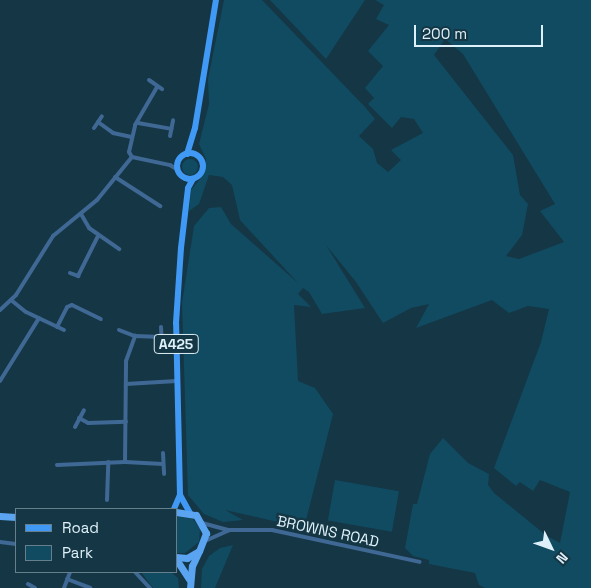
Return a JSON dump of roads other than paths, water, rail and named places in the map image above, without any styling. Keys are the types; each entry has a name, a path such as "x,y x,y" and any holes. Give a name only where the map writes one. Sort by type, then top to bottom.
{"highway":[{"path":"178,511 190,512 202,523 205,541 199,550 189,580"},
{"path":"0,516 15,517"},
{"path":"178,558 187,558 199,550"},
{"path":"178,561 189,580 190,588"}],"main road":[{"path":"192,142 195,155 203,167 200,174 193,179 185,178 175,166 187,154 192,142 216,0"},
{"path":"187,154 195,155"},
{"name":"A425","path":"180,495 176,323 188,188 185,178"},
{"name":"A425","path":"188,188 193,179"},
{"path":"176,508 180,495"},
{"path":"180,495 190,512"}],"street":[{"path":"132,158 129,152 140,112 159,88 149,80"},
{"path":"94,128 102,116"},
{"path":"170,136 173,120"},
{"path":"98,122 113,133 132,137"},
{"path":"138,123 171,129"},
{"path":"132,158 175,166"},
{"path":"1,308 11,300 44,247 81,214 132,158"},
{"path":"115,177 156,201 160,206"},
{"path":"81,214 98,236 119,249"},
{"path":"70,273 78,276 98,236"},
{"path":"11,300 39,318 64,330"},
{"path":"57,326 67,307 72,305 101,318"},
{"path":"0,381 39,318"},
{"path":"161,327 162,345"},
{"path":"119,330 135,336 161,337"},
{"path":"125,462 126,361 135,336"},
{"path":"126,384 177,380"},
{"path":"75,427 84,410"},
{"path":"79,418 88,423 126,422"},
{"path":"163,453 164,474"},
{"path":"107,500 108,462"},
{"path":"57,465 108,462 163,464"},
{"name":"BROWNS ROAD","path":"202,523 230,530 272,530 420,562"},
{"name":"BROWNS ROAD","path":"205,541 230,530"},
{"path":"0,542 15,544"},
{"path":"64,588 70,573"},
{"path":"136,573 150,588"},
{"path":"68,579 90,588"},
{"path":"28,584 35,588"}]}
